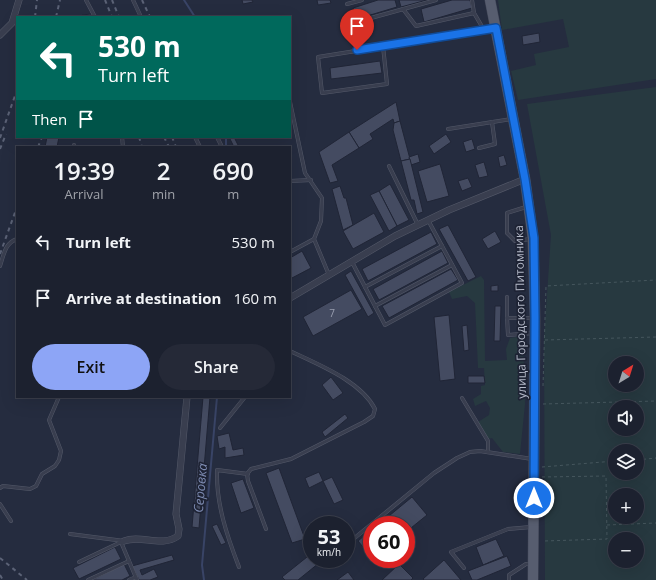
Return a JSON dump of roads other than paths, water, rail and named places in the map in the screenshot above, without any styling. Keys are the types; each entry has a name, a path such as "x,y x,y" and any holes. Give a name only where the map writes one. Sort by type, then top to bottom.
{"main road":[{"name":"улица Городского Питомника","path":"490,0 514,119 530,206 534,238 535,333 533,580"}],"street":[{"path":"0,35 12,22 19,0"},
{"path":"291,297 395,236 428,220 525,179"},
{"path":"122,542 131,538 165,542 178,536 179,529 176,514 187,398"}],"lane":[{"path":"86,0 94,16"},
{"path":"133,0 141,16"},
{"path":"347,4 362,0"},
{"path":"360,21 436,0"},
{"path":"472,0 474,13 484,30"},
{"path":"404,9 416,26 474,13"},
{"path":"383,46 387,84 322,93 318,57 383,46 496,28"},
{"path":"291,106 306,173 322,198 321,221 314,239 291,251"},
{"path":"448,129 514,119"},
{"path":"479,148 495,144 492,122"},
{"path":"389,166 418,225"},
{"path":"291,181 311,180"},
{"path":"530,206 507,213 507,233 515,240 534,238"},
{"path":"352,262 385,325 462,283 428,220"},
{"path":"0,266 6,247 10,241 16,239"},
{"path":"314,239 329,275"},
{"path":"365,287 442,246"},
{"path":"375,306 452,265"},
{"path":"507,297 508,335 535,333"},
{"path":"507,318 535,318"},
{"path":"248,474 251,469 291,459 373,416 375,409 373,405 360,390 334,373 291,351"},
{"path":"0,488 3,486 30,489 36,486 42,474 54,466 59,460 61,451 49,420 58,398"},
{"path":"220,428 244,398"},
{"path":"462,398 488,441 488,452"},
{"path":"355,538 434,473 457,458 470,452 488,452 534,460"},
{"path":"239,567 225,530 217,488 218,470 248,474"},
{"path":"248,474 266,529"},
{"path":"0,504 12,522"},
{"path":"464,568 451,552 508,529 533,526"},
{"path":"70,534 122,542"},
{"path":"122,542 136,578 129,580"},
{"path":"79,562 122,542"},
{"path":"88,580 129,561"},
{"path":"509,580 509,575 526,564 533,564"}],"waterway":[{"name":"Серовка","path":"184,0 194,16"},
{"name":"Серовка","path":"226,138 226,146"},
{"name":"Серовка","path":"204,580 202,565 217,398"}],"railway":[{"path":"35,16 37,0"},
{"path":"56,16 60,0"},
{"path":"105,0 112,16"},
{"path":"112,0 119,16"},
{"path":"142,0 150,16"},
{"path":"0,138 16,93"},
{"path":"0,149 6,134"},
{"path":"38,146 42,138"},
{"path":"139,138 142,146"},
{"path":"164,138 168,146"},
{"path":"172,138 176,146"},
{"path":"0,254 16,210"},
{"path":"0,558 27,580"},
{"path":"0,575 3,580"}]}
